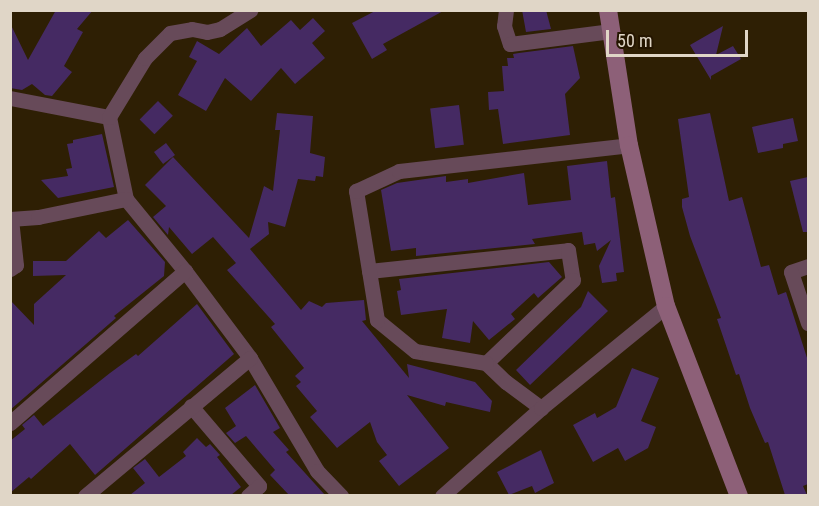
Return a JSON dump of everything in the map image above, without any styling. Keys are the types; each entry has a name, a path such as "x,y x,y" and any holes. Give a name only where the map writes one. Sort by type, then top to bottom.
{"street":[{"path":"251,10 220,29 207,32 192,29 170,33 146,58 109,117 126,199 185,271 250,358 317,471 341,495"},
{"path":"506,10 504,26 510,44 611,31"},
{"path":"608,10 629,145 666,306 739,495"},
{"path":"10,98 109,117"},
{"path":"541,408 506,382 486,363 415,351 377,320 356,191 399,171 629,145"},
{"path":"10,269 16,265 11,219 38,218 126,199"},
{"path":"369,271 568,250 573,280 486,363"},
{"path":"808,266 791,272 808,323"},
{"path":"10,423 185,271"},
{"path":"442,495 541,408 666,306"},
{"path":"85,495 250,358"},
{"path":"191,406 259,486 248,495"}],"building":[{"path":"56,10 93,10 77,29 83,32 64,66 72,72 52,96 45,95 32,84 22,90 10,88 10,23 28,60"},
{"path":"377,10 445,10 383,44 387,50 372,59 352,23"},
{"path":"522,10 546,10 551,29 526,32"},
{"path":"313,18 325,31 312,43 325,58 295,84 281,68 251,101 225,78 206,111 178,95 197,61 189,57 197,41 219,54 247,28 261,46 291,20 300,30"},
{"path":"723,26 716,55 733,46 741,59 711,76 711,80 690,45"},
{"path":"573,46 580,78 565,94 570,135 503,144 498,109 489,110 488,92 504,91 502,66 508,66 507,58 514,58 513,54"},
{"path":"158,101 173,116 154,134 140,119"},
{"path":"459,105 464,145 435,148 430,109"},
{"path":"277,113 313,116 310,153 325,157 323,177 316,176 315,181 298,179 285,227 268,222 269,234 250,249 301,310 309,301 322,307 326,303 364,300 366,320 362,321 409,378 407,364 475,382 492,401 490,412 446,402 445,406 407,395 449,448 399,486 379,461 387,455 377,442 370,422 337,448 310,417 317,411 296,386 301,382 295,376 304,368 271,327 275,324 227,270 236,263 213,237 192,254 169,227 168,235 153,217 166,206 145,185 173,157 249,238 264,186 273,191 280,130 275,130"},
{"path":"710,113 729,201 742,197 761,267 769,265 778,295 786,292 808,361 808,484 803,486 807,495 785,495 768,442 765,443 750,408 739,374 736,375 717,319 721,318 690,236 682,207 682,199 689,197 678,119"},
{"path":"793,118 798,141 783,144 783,148 758,153 752,127"},
{"path":"102,134 114,187 58,198 41,180 68,176 66,169 72,168 67,144 73,143 73,140"},
{"path":"166,143 175,155 163,164 154,152"},
{"path":"607,161 611,198 615,197 624,272 616,273 617,281 602,283 599,266 611,240 597,251 595,243 584,245 582,232 532,239 535,244 416,256 416,248 391,251 381,190 397,183 446,176 446,182 468,179 468,183 524,173 528,205 571,200 567,166"},
{"path":"808,177 808,232 803,232 790,181"},
{"path":"128,220 165,262 164,276 114,316 116,318 10,410 10,300 34,325 34,304 66,275 33,276 33,261 66,261 99,231 106,238"},
{"path":"549,262 562,277 538,298 534,293 511,314 515,319 489,340 473,321 470,343 442,338 447,309 401,315 397,291 401,290 399,279"},
{"path":"588,291 608,311 530,385 516,370 581,307"},
{"path":"197,304 234,354 95,475 70,444 31,479 29,477 10,493 10,441 25,429 22,425 34,415 43,426 110,373 136,354 138,356"},
{"path":"632,368 659,378 641,421 656,427 648,448 625,461 618,448 593,462 573,425 595,413 597,418 616,407"},
{"path":"255,385 280,428 273,432 289,450 286,452 325,495 289,495 270,475 275,470 246,436 235,443 226,433 236,426 225,408"},
{"path":"197,438 206,447 210,444 220,455 217,457 241,487 231,495 130,495 145,483 133,468 145,459 159,477 186,456 183,452"},
{"path":"541,450 554,483 535,493 532,486 509,495 497,472"}]}
